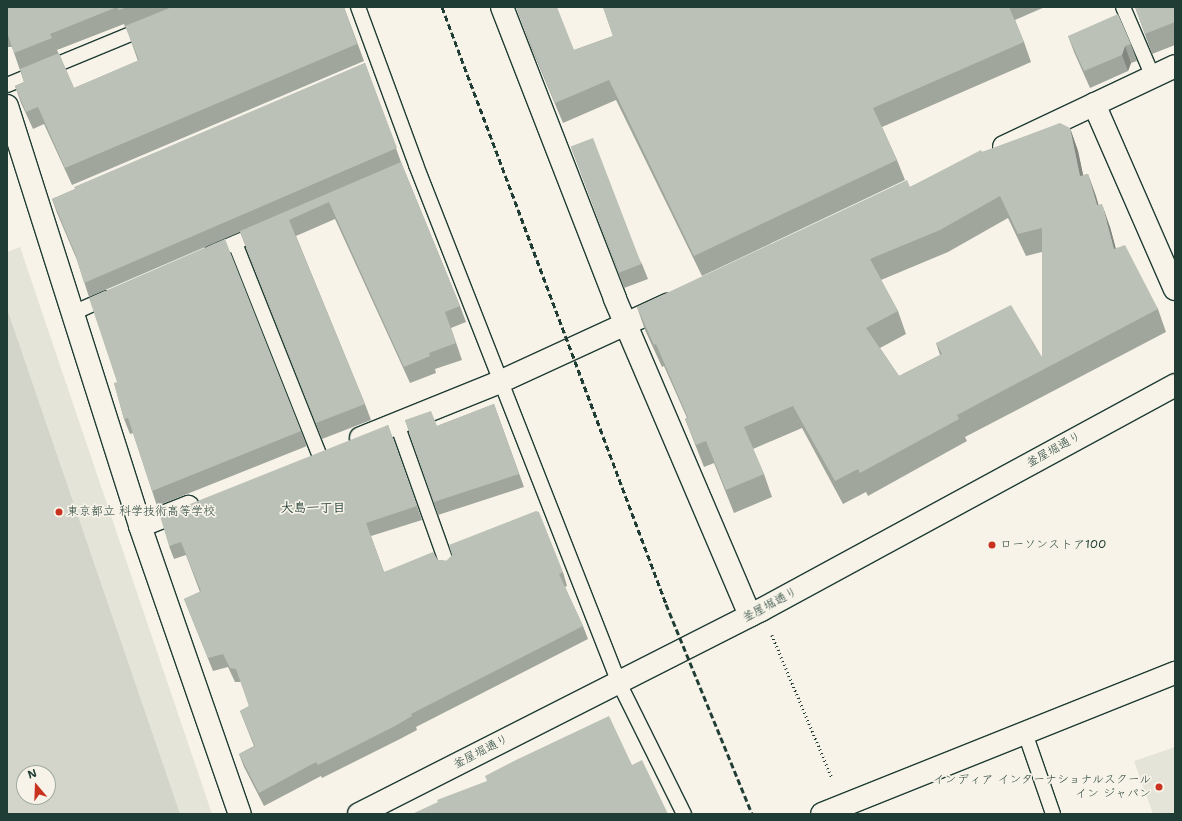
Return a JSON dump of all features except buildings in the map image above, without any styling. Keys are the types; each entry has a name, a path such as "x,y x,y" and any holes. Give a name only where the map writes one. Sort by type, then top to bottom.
{"street":[{"path":"502,7 626,325 756,612"},
{"path":"986,155 1175,66"},
{"path":"1094,104 1175,289"},
{"path":"7,106 46,205 73,313 140,526 240,814"},
{"path":"298,462 397,424 502,381 684,298"},
{"name":"釜屋堀通り","path":"359,814 756,612 1175,385"},
{"path":"140,526 205,500"},
{"path":"822,814 843,807 1175,673"}],"lane":[{"path":"358,7 416,165 502,381 619,683 684,814"},
{"path":"1123,7 1153,77"},
{"path":"7,85 161,22"},
{"path":"364,70 379,64"},
{"path":"402,171 416,165"},
{"path":"200,258 271,227"},
{"path":"235,243 319,454"},
{"path":"73,313 122,292"},
{"path":"397,424 448,567"},
{"path":"1025,733 1053,814"}],"path":[{"path":"756,612 809,719 843,807"}],"shaded area":[{"name":"東京都立 科学技術高等学校","path":"20,247 212,814 7,814 7,252"},
{"name":"東京都立 科学技術高等学校","path":"7,309 180,814 7,814"},
{"name":"インディア インターナショナルスクール イン ジャパン","path":"1175,747 1175,814 1153,814 1134,761"}],"railway":[{"path":"442,7 666,604 752,814"}],"place":[{"name":"東京都立 科学技術高等学校","path":"59,512"},
{"name":"ローソンストア100","path":"992,545"},
{"name":"インディア インターナショナルスクール イン ジャパン","path":"1159,787"}],"district":[{"name":"大島一丁目","path":"313,508"}]}
